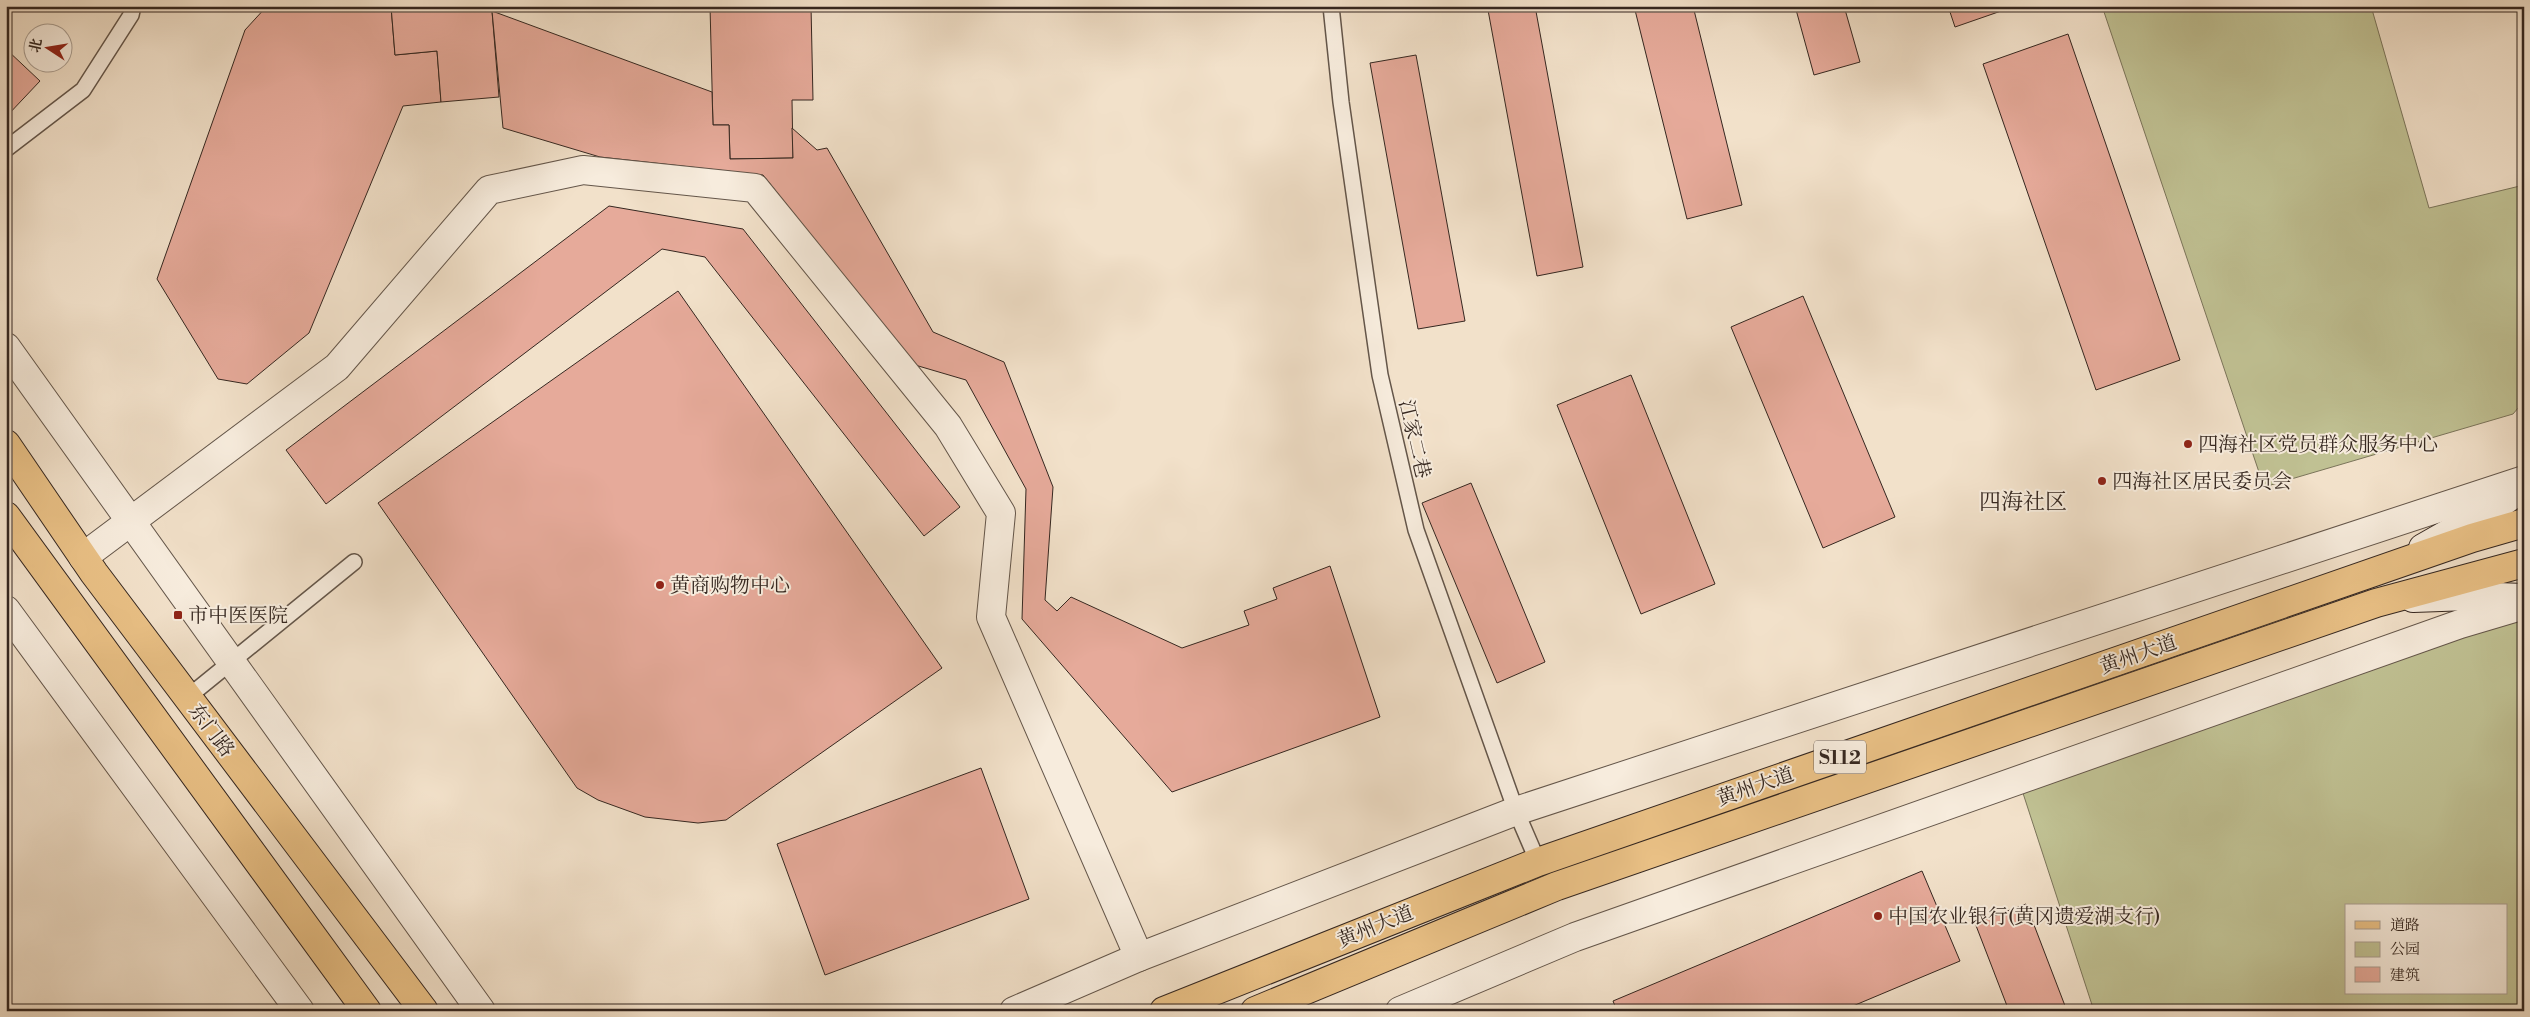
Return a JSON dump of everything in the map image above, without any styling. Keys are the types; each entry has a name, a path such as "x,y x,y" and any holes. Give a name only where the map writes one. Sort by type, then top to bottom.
{"main road":[{"name":"东门路","path":"6,444 83,557 424,1011"},
{"name":"东门路","path":"6,516 364,1009"},
{"name":"黄州大道","path":"1164,1011 1538,862 2472,538 2524,523"},
{"name":"黄州大道","path":"1254,1011 1557,886 2392,599 2524,562"},
{"path":"403,982 442,1011"}],"street":[{"path":"83,557 337,367 489,190 583,170 755,188 948,426 1001,513 991,617 1139,957"},
{"path":"6,347 481,1011"},
{"path":"1014,1011 1139,957 1516,811 2524,480"},
{"path":"2391,566 2497,506 2524,486"},
{"path":"2392,599 2470,596 2524,598"},
{"path":"1400,1011 1575,937 2460,624 2524,605"},
{"path":"6,610 300,1011"}],"lane":[{"path":"6,149 83,90 131,14 133,6"},
{"name":"江家二巷","path":"1331,6 1341,102 1380,374 1413,521 1516,811 1538,862"},
{"path":"188,697 354,562"}],"green space":[{"path":"2102,6 2371,6 2429,208 2524,185 2524,401 2513,414 2264,487"},
{"path":"2524,617 2524,1006 2509,1011 2094,1011 2020,784"}],"building":[{"path":"267,6 391,6 395,55 437,51 441,102 403,106 309,333 247,384 218,379 157,279 245,30"},
{"path":"391,6 509,6 509,9 492,11 499,97 441,102 437,51 395,55"},
{"path":"710,6 811,6 813,100 792,100 793,158 730,159 729,125 713,125"},
{"path":"1507,6 1535,6 1583,267 1537,276 1488,10"},
{"path":"1634,6 1693,6 1742,205 1687,219"},
{"path":"1795,6 1844,6 1860,62 1814,75"},
{"path":"1948,6 2002,6 2004,10 1955,27"},
{"path":"492,11 712,92 713,125 729,125 730,159 793,158 792,128 817,150 827,148 933,332 1004,362 1053,487 1045,600 1057,611 1071,597 1182,648 1249,625 1244,611 1277,599 1273,588 1330,566 1380,717 1172,792 1022,619 1026,489 966,380 915,365 763,175 600,157 503,128"},
{"path":"2068,34 2180,360 2096,390 1983,64"},
{"path":"6,49 22,64 22,72 30,72 40,81 6,117"},
{"path":"1416,55 1465,321 1418,329 1370,63"},
{"path":"609,206 743,229 960,507 924,536 705,257 662,249 326,504 286,450"},
{"name":"黄商购物中心","path":"678,291 942,668 726,820 698,823 645,817 598,800 577,788 378,503"},
{"path":"1803,296 1895,517 1823,548 1731,327"},
{"path":"1631,375 1715,584 1641,614 1557,405"},
{"path":"1471,483 1545,662 1497,683 1422,503"},
{"path":"981,768 1029,899 825,975 777,844"},
{"name":"中国农业银行(黄冈遗爱湖支行)","path":"1922,871 1960,961 1841,1011 1617,1011 1613,1001"},
{"path":"2026,904 2067,1011 2009,1011 1975,923"}],"place":[{"name":"四海社区党员群众服务中心","path":"2188,444"},
{"name":"四海社区居民委员会","path":"2102,481"},
{"name":"黄商购物中心","path":"660,585"},
{"name":"市中医医院","path":"178,615"},
{"name":"中国农业银行(黄冈遗爱湖支行)","path":"1878,916"}],"district":[{"name":"四海社区","path":"2023,501"}]}
